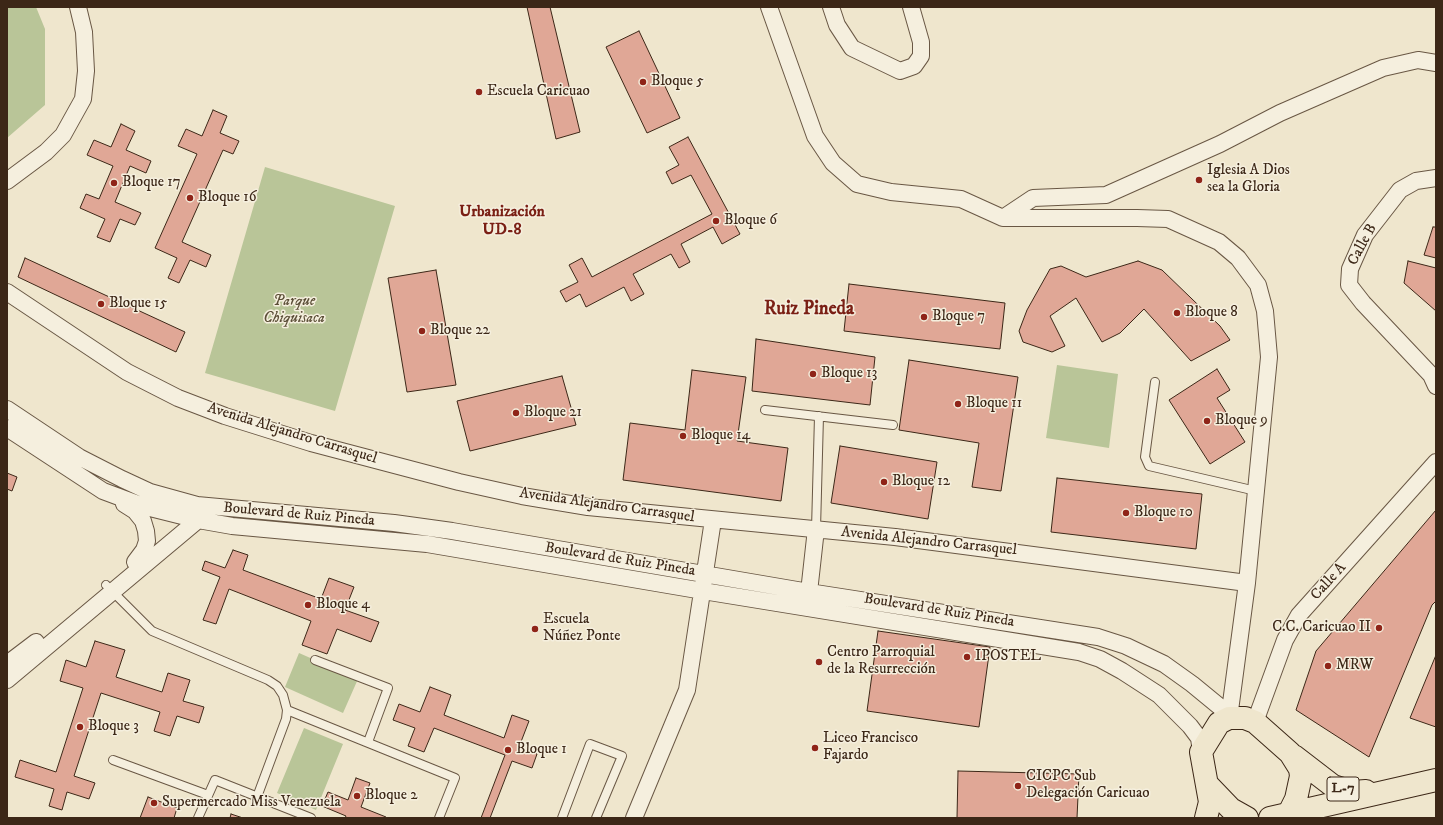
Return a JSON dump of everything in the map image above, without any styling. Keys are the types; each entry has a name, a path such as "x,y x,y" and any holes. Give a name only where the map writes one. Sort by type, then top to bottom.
{"main road":[{"path":"1206,818 1210,802 1208,784 1201,752 1220,723 1229,718 1245,718 1255,722 1290,753 1300,769 1301,776 1296,799 1280,816"},
{"name":"L-7","path":"1290,753 1333,786 1352,792 1407,788"},
{"name":"L-7","path":"1280,816 1407,788 1436,780"},
{"path":"1208,784 1231,809 1247,818"}],"street":[{"path":"7,181 46,152 63,135 83,99 86,71 84,32 78,7"},
{"path":"769,7 814,136 833,162 856,184 891,192 961,199 1003,218 1137,218 1168,220 1219,242 1238,258 1258,285 1265,311 1269,357 1247,583 1229,718"},
{"path":"831,7 837,26 852,48 900,71 914,66 921,56 921,42 911,7"},
{"path":"1003,218 1033,198 1106,195 1220,144 1280,113 1383,68 1418,60 1436,62"},
{"name":"Calle B","path":"1436,178 1416,181 1400,190 1362,241 1350,270 1349,285 1363,303 1431,375 1436,386"},
{"name":"Avenida Alejandro Carrasquel","path":"7,292 127,372 178,398 225,416 311,443 522,496 588,506 713,520 895,537 1004,550 1247,583"},
{"name":"Boulevard de Ruiz Pineda","path":"7,409 79,457 122,480 194,514 232,526 427,544 703,591 1079,652 1100,659 1122,671 1159,695 1190,726 1198,738 1201,752"},
{"name":"Boulevard de Ruiz Pineda","path":"7,428 103,491 146,507 194,514 394,523 452,531 809,592 1098,637 1126,646 1164,664 1220,708 1229,718"},
{"name":"Calle A","path":"1255,722 1285,640 1299,615 1436,462"},
{"path":"103,491 135,511 143,521 147,541 144,550 135,562"},
{"path":"7,664 109,588 135,562 194,514"},
{"path":"7,680 194,514"},
{"path":"634,818 687,690 713,520"},
{"path":"809,592 816,530"}],"lane":[{"path":"1155,382 1145,457 1149,466 1256,491"},
{"path":"766,410 893,425"},
{"path":"816,530 819,416"},
{"path":"109,588 152,631 268,680 277,686 283,695 287,710 286,718 258,797"},
{"path":"315,660 388,688 368,742"},
{"path":"287,710 455,778 439,818"},
{"path":"562,818 590,744 622,756 596,818"},
{"path":"113,760 208,794"},
{"path":"198,818 215,780 311,818"}],"green space":[{"path":"7,7 36,7 45,29 45,105 7,138"},
{"name":"Parque Chiquisaca","path":"265,167 395,206 335,411 205,373"},
{"path":"1057,365 1118,374 1109,448 1046,438"},
{"path":"299,653 358,679 343,713 285,687"},
{"path":"304,728 343,744 316,810 277,793"}],"building":[{"path":"527,7 550,7 580,132 556,139"},
{"name":"Bloque 5","path":"639,31 680,118 647,133 606,47"},
{"name":"Bloque 16","path":"213,110 227,116 220,133 239,141 233,154 223,150 182,242 211,255 206,267 190,260 179,283 168,278 177,258 155,248 197,154 178,146 186,129 202,136"},
{"name":"Bloque 17","path":"121,124 135,131 126,150 151,161 146,173 130,166 115,202 141,213 135,225 120,219 110,242 97,237 105,219 80,208 86,194 99,199 113,166 87,155 94,140 111,147"},
{"name":"Bloque 6","path":"688,137 740,234 722,244 713,227 681,244 690,262 679,268 671,254 633,274 644,294 631,301 624,287 586,307 580,294 566,302 560,291 578,282 569,265 582,258 592,277 712,214 691,175 672,184 666,172 679,165 669,147"},
{"path":"1433,227 1436,227 1436,258 1424,255"},
{"name":"Bloque 15","path":"25,258 185,332 176,352 18,277"},
{"name":"Bloque 8","path":"1138,261 1162,270 1220,326 1230,340 1191,361 1144,309 1120,333 1102,342 1076,298 1050,316 1065,346 1052,352 1023,342 1019,331 1027,310 1050,269 1061,266 1086,277"},
{"path":"1408,261 1436,268 1436,311 1404,283"},
{"name":"Bloque 22","path":"436,270 456,385 407,392 388,278"},
{"name":"Bloque 7","path":"849,284 1005,303 1000,349 844,331"},
{"name":"Bloque 13","path":"756,339 875,357 870,405 752,391"},
{"name":"Bloque 11","path":"909,360 1018,377 1001,491 972,487 979,443 899,430"},
{"name":"Bloque 9","path":"1217,369 1230,390 1217,398 1245,442 1210,464 1169,400"},
{"name":"Bloque 14","path":"692,370 746,377 737,441 788,448 781,501 623,480 630,423 685,430"},
{"name":"Bloque 21","path":"562,376 576,425 470,451 457,401"},
{"name":"Bloque 12","path":"840,446 937,462 928,519 831,503"},
{"path":"7,473 17,477 12,491 7,489"},
{"name":"Bloque 10","path":"1057,478 1202,494 1196,549 1051,532"},
{"name":"C.C. Caricuao II","path":"1436,510 1436,601 1432,605 1369,757 1296,710 1316,651"},
{"name":"Bloque 4","path":"233,550 248,555 243,570 321,599 329,578 354,587 345,610 379,622 371,642 337,629 327,654 302,645 311,621 229,589 216,624 203,620 220,577 202,570 205,561 225,568"},
{"path":"878,631 990,647 979,727 867,711"},
{"name":"Bloque 3","path":"95,641 125,650 116,677 162,692 168,673 190,680 183,701 204,707 199,723 177,716 170,736 154,731 160,712 101,693 74,776 95,783 89,799 67,792 62,810 49,806 54,789 15,777 20,760 56,772 83,688 60,681 66,660 86,667"},
{"path":"1436,655 1436,727 1410,718"},
{"name":"Bloque 1","path":"430,687 451,695 444,715 504,738 512,715 529,721 519,747 537,754 532,768 512,761 490,818 481,818 505,755 434,728 424,752 408,746 415,728 393,720 399,704 420,712"},
{"name":"CICPC Sub Delegación Caricuao","path":"958,771 1079,774 1077,818 957,818"},
{"name":"Bloque 2","path":"356,778 370,783 361,807 386,817 385,818 345,818 346,816 322,806 328,792 348,800"},
{"name":"Supermercado Miss Venezuela","path":"148,797 177,808 174,818 140,818"},
{"path":"231,814 243,818 230,818"}],"place":[{"name":"Bloque 5","path":"643,82"},
{"name":"Escuela Caricuao","path":"479,92"},
{"name":"Iglesia A Dios sea la Gloria","path":"1199,180"},
{"name":"Bloque 17","path":"114,183"},
{"name":"Bloque 16","path":"190,198"},
{"name":"Bloque 6","path":"716,221"},
{"name":"Bloque 15","path":"101,304"},
{"name":"Bloque 8","path":"1177,313"},
{"name":"Bloque 7","path":"924,317"},
{"name":"Bloque 22","path":"422,331"},
{"name":"Bloque 13","path":"813,374"},
{"name":"Bloque 11","path":"958,404"},
{"name":"Bloque 21","path":"516,413"},
{"name":"Bloque 9","path":"1207,421"},
{"name":"Bloque 14","path":"683,436"},
{"name":"Bloque 12","path":"884,482"},
{"name":"Bloque 10","path":"1126,513"},
{"name":"Bloque 4","path":"308,605"},
{"name":"C.C. Caricuao II","path":"1379,628"},
{"name":"Escuela Núñez Ponte","path":"535,629"},
{"name":"IPOSTEL","path":"967,657"},
{"name":"Centro Parroquial de la Resurrección","path":"819,662"},
{"name":"MRW","path":"1328,666"},
{"name":"Bloque 3","path":"80,727"},
{"name":"Liceo Francisco Fajardo","path":"815,748"},
{"name":"Bloque 1","path":"508,750"},
{"name":"CICPC Sub Delegación Caricuao","path":"1018,786"},
{"name":"Bloque 2","path":"357,796"},
{"name":"Supermercado Miss Venezuela","path":"154,803"}],"district":[{"name":"Urbanización UD-8","path":"502,222"},
{"name":"Ruiz Pineda","path":"809,310"}]}
